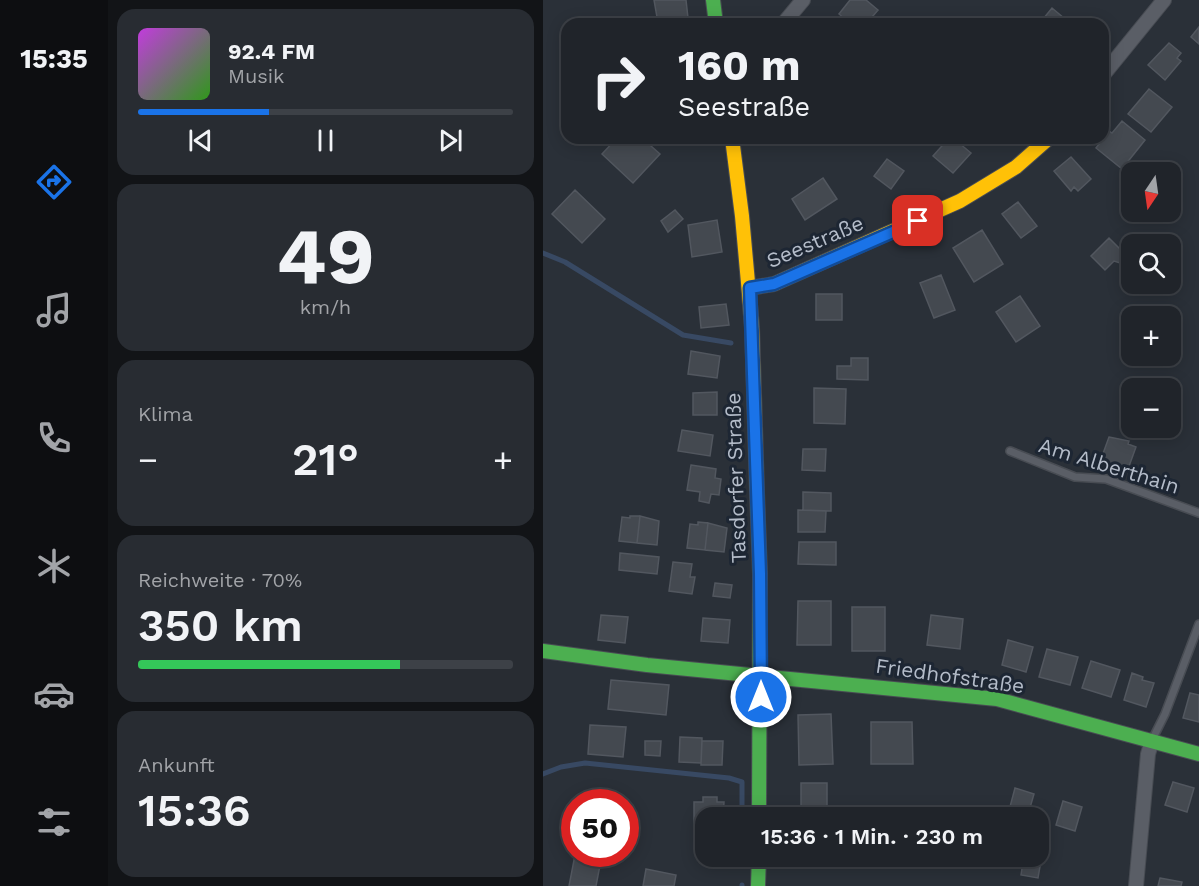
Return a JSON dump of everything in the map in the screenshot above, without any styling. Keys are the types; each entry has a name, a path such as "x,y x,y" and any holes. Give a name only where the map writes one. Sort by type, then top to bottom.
{"street":[{"path":"713,0 715,18"},
{"path":"788,18 803,0"},
{"path":"1109,68 1164,0"},
{"name":"Tasdorfer Straße","path":"733,144 750,288 760,574 759,807"},
{"name":"Seestraße","path":"750,288 774,284 952,206 1001,178 1042,144"},
{"name":"Friedhofstraße","path":"543,651 647,665 761,677 927,690 997,699 1199,754"},
{"path":"1136,886 1148,754 1152,741"},
{"path":"758,886 759,867"}],"lane":[{"name":"Am Alberthain","path":"1010,451 1075,477 1106,479 1199,513"},
{"path":"1152,741 1165,714 1199,624"}],"building":[{"path":"654,0 686,0 688,18 657,18"},
{"path":"850,0 866,0 878,10 871,18 844,18 839,14"},
{"path":"1052,8 1064,18 1044,18"},
{"path":"1199,27 1199,44 1191,37"},
{"path":"1169,43 1181,53 1177,58 1181,61 1165,80 1148,65"},
{"path":"1149,89 1172,107 1151,132 1128,114"},
{"path":"1122,121 1145,140 1128,162 1121,162 1121,168 1096,148 1099,144 1109,144 1109,131 1112,133"},
{"path":"611,144 649,144 660,154 633,183 602,154"},
{"path":"944,144 960,144 971,153 953,173 933,156"},
{"path":"1071,157 1091,179 1078,191 1074,187 1071,191 1054,171"},
{"path":"887,159 904,171 891,189 874,176"},
{"path":"823,178 837,199 805,220 792,199"},
{"path":"575,190 605,219 582,243 552,214"},
{"path":"1018,202 1037,226 1021,238 1002,214"},
{"path":"675,210 683,219 668,232 661,221"},
{"path":"717,220 722,252 692,257 688,225"},
{"path":"982,230 1003,264 974,282 953,248"},
{"path":"1109,238 1121,250 1121,262 1114,261 1105,270 1091,256"},
{"path":"941,275 955,310 934,318 920,283"},
{"path":"816,294 842,294 842,320 816,320"},
{"path":"1020,296 1040,326 1016,342 996,312"},
{"path":"726,304 729,325 701,328 699,307"},
{"path":"691,351 720,356 717,378 688,374"},
{"path":"851,358 868,358 868,380 837,379 837,366 851,366"},
{"path":"814,388 846,389 845,424 814,423"},
{"path":"717,392 717,415 693,415 693,393"},
{"path":"682,430 713,435 710,456 678,451"},
{"path":"1109,437 1129,441 1128,444 1136,447 1128,469 1101,459"},
{"path":"803,449 826,449 825,471 802,470"},
{"path":"691,465 716,469 715,478 721,479 719,495 711,494 709,503 699,501 700,492 687,490"},
{"path":"803,492 831,493 831,511 803,510"},
{"path":"798,510 826,511 825,532 798,532"},
{"path":"630,516 640,516 637,543 619,541 622,517 630,518"},
{"path":"640,516 659,521 657,545 637,543"},
{"path":"698,522 708,523 705,550 687,548 690,524 698,525"},
{"path":"708,523 727,528 724,552 705,550"},
{"path":"799,542 836,542 836,565 798,564"},
{"path":"620,553 659,557 657,574 619,570"},
{"path":"673,562 692,564 690,577 695,577 692,594 669,591"},
{"path":"715,583 732,585 730,598 713,596"},
{"path":"798,601 831,601 831,645 797,645"},
{"path":"852,607 885,607 885,651 852,651"},
{"path":"601,615 628,617 625,643 598,640"},
{"path":"931,615 963,619 960,649 927,645"},
{"path":"703,618 730,620 728,643 701,641"},
{"path":"1008,640 1033,647 1026,672 1002,665"},
{"path":"1047,649 1078,657 1070,685 1039,677"},
{"path":"1091,661 1120,670 1111,697 1082,688"},
{"path":"1132,673 1143,677 1142,680 1154,683 1146,707 1124,700"},
{"path":"611,680 669,685 666,715 608,709"},
{"path":"1190,693 1199,695 1199,722 1183,718"},
{"path":"831,714 833,764 799,765 798,715"},
{"path":"871,722 912,722 913,764 871,764"},
{"path":"590,725 626,727 623,757 588,754"},
{"path":"680,737 702,738 701,763 679,762"},
{"path":"645,741 661,741 660,756 645,755"},
{"path":"702,741 723,741 722,765 701,765"},
{"path":"1173,782 1194,788 1187,812 1165,805"},
{"path":"801,783 827,783 827,807 801,807"},
{"path":"1015,788 1034,794 1030,807 1010,807"},
{"path":"703,797 717,797 717,802 724,802 724,807 695,807 694,827 694,802 703,802"},
{"path":"1063,801 1082,807 1075,831 1056,825"},
{"path":"573,867 600,867 596,886 569,886"},
{"path":"1022,867 1040,867 1038,878 1021,875"},
{"path":"646,869 676,875 674,886 643,886"},
{"path":"1160,878 1182,882 1181,886 1158,886"}],"waterway":[{"path":"543,253 565,262 683,335 731,343"},
{"path":"543,774 561,767 585,763 729,778 742,782 742,807"}],"traffic: fast":[{"path":"713,0 715,18"},
{"path":"757,492 760,574 759,807"},
{"path":"543,651 647,665 997,699 1199,754"},
{"path":"758,886 759,867"}],"traffic: slow":[{"path":"733,144 752,327 757,492"},
{"path":"750,288 774,284 960,201 1016,167 1042,144"}],"route":[{"path":"761,697 760,574 750,288 774,284 918,221"}]}
